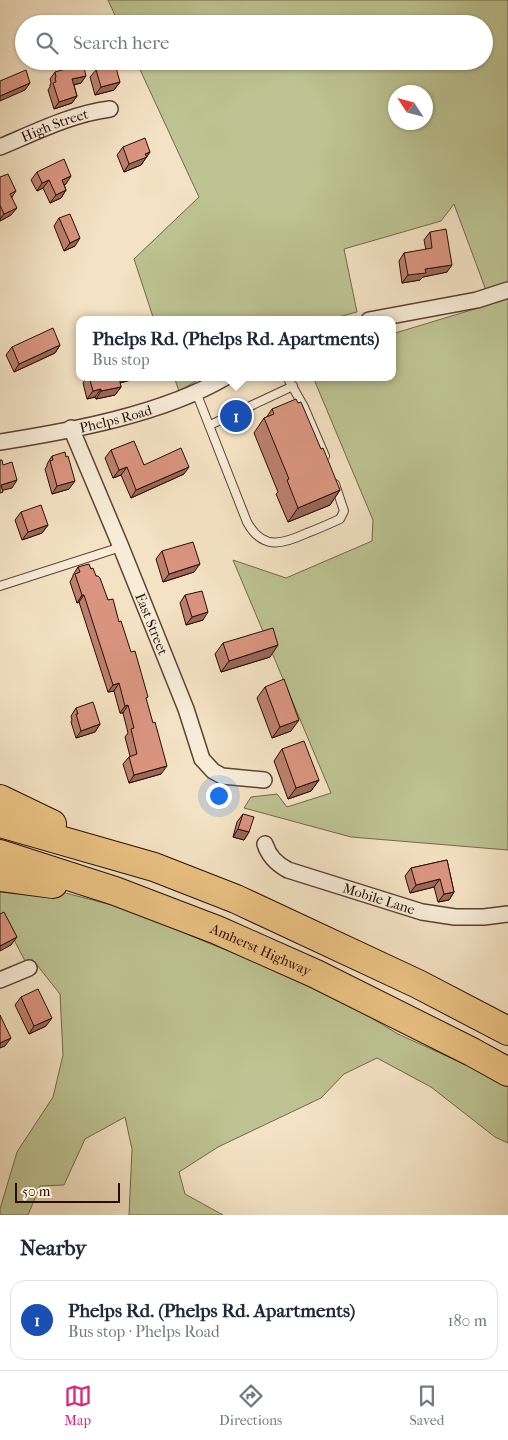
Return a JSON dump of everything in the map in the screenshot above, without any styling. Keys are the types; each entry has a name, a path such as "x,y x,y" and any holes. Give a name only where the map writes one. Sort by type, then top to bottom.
{"highway":[{"path":"0,799 62,830 236,899 285,921 418,984 508,1031"},
{"path":"0,823 154,867"},
{"name":"Amherst Highway","path":"0,854 115,891 217,930 316,974 508,1072"},
{"path":"0,877 60,885 168,912"}],"street":[{"name":"High Street","path":"0,146 72,116 110,109"},
{"path":"391,316 477,300 508,290"},
{"name":"Phelps Road","path":"0,442 123,417 178,400 218,381"},
{"name":"East Street","path":"72,428 186,709 202,759 213,771 222,776 264,780"},
{"name":"Mobile Lane","path":"265,844 272,858 288,870 422,912 456,917 484,917 508,914"},
{"path":"0,980 29,968"}],"lane":[{"path":"290,381 316,432 329,468"},
{"path":"210,425 293,386"},
{"path":"196,392 247,522 253,532 263,539 275,543 286,542 340,519 344,511 333,477"},
{"path":"0,586 121,546"}],"green space":[{"path":"108,0 508,0 508,850 351,837 244,808 251,797 277,794 287,807 331,793 233,560 286,578 372,541 373,520 315,381 396,381 396,333 491,304 454,204 441,221 344,249 357,312 342,316 153,316 134,259 199,197 140,70 493,70 493,15 115,15"},
{"path":"175,381 196,381 179,391"},
{"path":"0,885 58,891 131,910 208,943 315,984 398,1034 508,1084 508,1143 495,1137 431,1087 377,1058 344,1074 321,1098 218,1147 179,1172 185,1194 223,1215 129,1215 132,1149 125,1117 85,1139 64,1185 40,1186 28,1215 0,1215 0,1209 17,1152 53,1097 63,1055 60,994 33,960 25,961 0,913"}],"building":[{"path":"26,70 30,83 0,96 0,81"},
{"path":"62,70 84,70 86,76 72,79 77,96 59,102 53,83 56,82 55,72"},
{"path":"96,70 117,70 120,82 101,87"},
{"path":"145,138 150,152 145,154 147,157 129,164 123,147"},
{"path":"64,159 71,176 62,180 66,190 56,195 49,180 42,183 37,172"},
{"path":"8,174 16,191 10,194 17,208 4,214 0,205 0,177"},
{"path":"70,214 80,238 70,243 59,218"},
{"path":"446,229 452,265 425,269 426,273 408,275 404,253 432,248 430,232"},
{"path":"53,328 60,345 19,364 12,347"},
{"path":"90,381 120,381 121,387 93,391"},
{"path":"296,399 298,403 301,402 340,490 298,508 287,480 289,479 264,418 274,414 272,409"},
{"path":"134,441 144,465 181,448 189,467 136,490 127,467 119,470 111,450"},
{"path":"65,452 66,457 68,456 75,481 57,486 50,461 53,460 52,456"},
{"path":"0,460 2,460 3,465 12,462 17,480 1,485 3,492 0,493"},
{"path":"41,505 48,525 28,532 21,512"},
{"path":"193,542 200,564 169,574 162,551"},
{"path":"89,564 96,576 100,578 108,600 113,599 119,622 121,621 131,652 135,651 148,697 146,698 153,723 155,722 167,766 134,775 129,757 137,754 131,729 134,728 128,705 125,706 119,683 113,685 84,595 82,595 75,574 80,572 78,567"},
{"path":"202,591 208,612 192,617 185,595"},
{"path":"273,628 278,645 229,661 223,643"},
{"path":"284,679 299,720 280,727 265,687"},
{"path":"93,702 100,724 81,731 76,708"},
{"path":"304,741 319,780 296,788 282,749"},
{"path":"243,814 254,817 249,832 238,829"},
{"path":"447,860 454,892 444,894 440,879 416,885 411,868"},
{"path":"4,912 17,937 0,946 0,914"},
{"path":"38,989 52,1018 34,1026 21,997"},
{"path":"0,1015 11,1038 0,1043"}],"place":[{"name":"Phelps Rd. (Phelps Rd. Apartments)","path":"236,416"}]}
